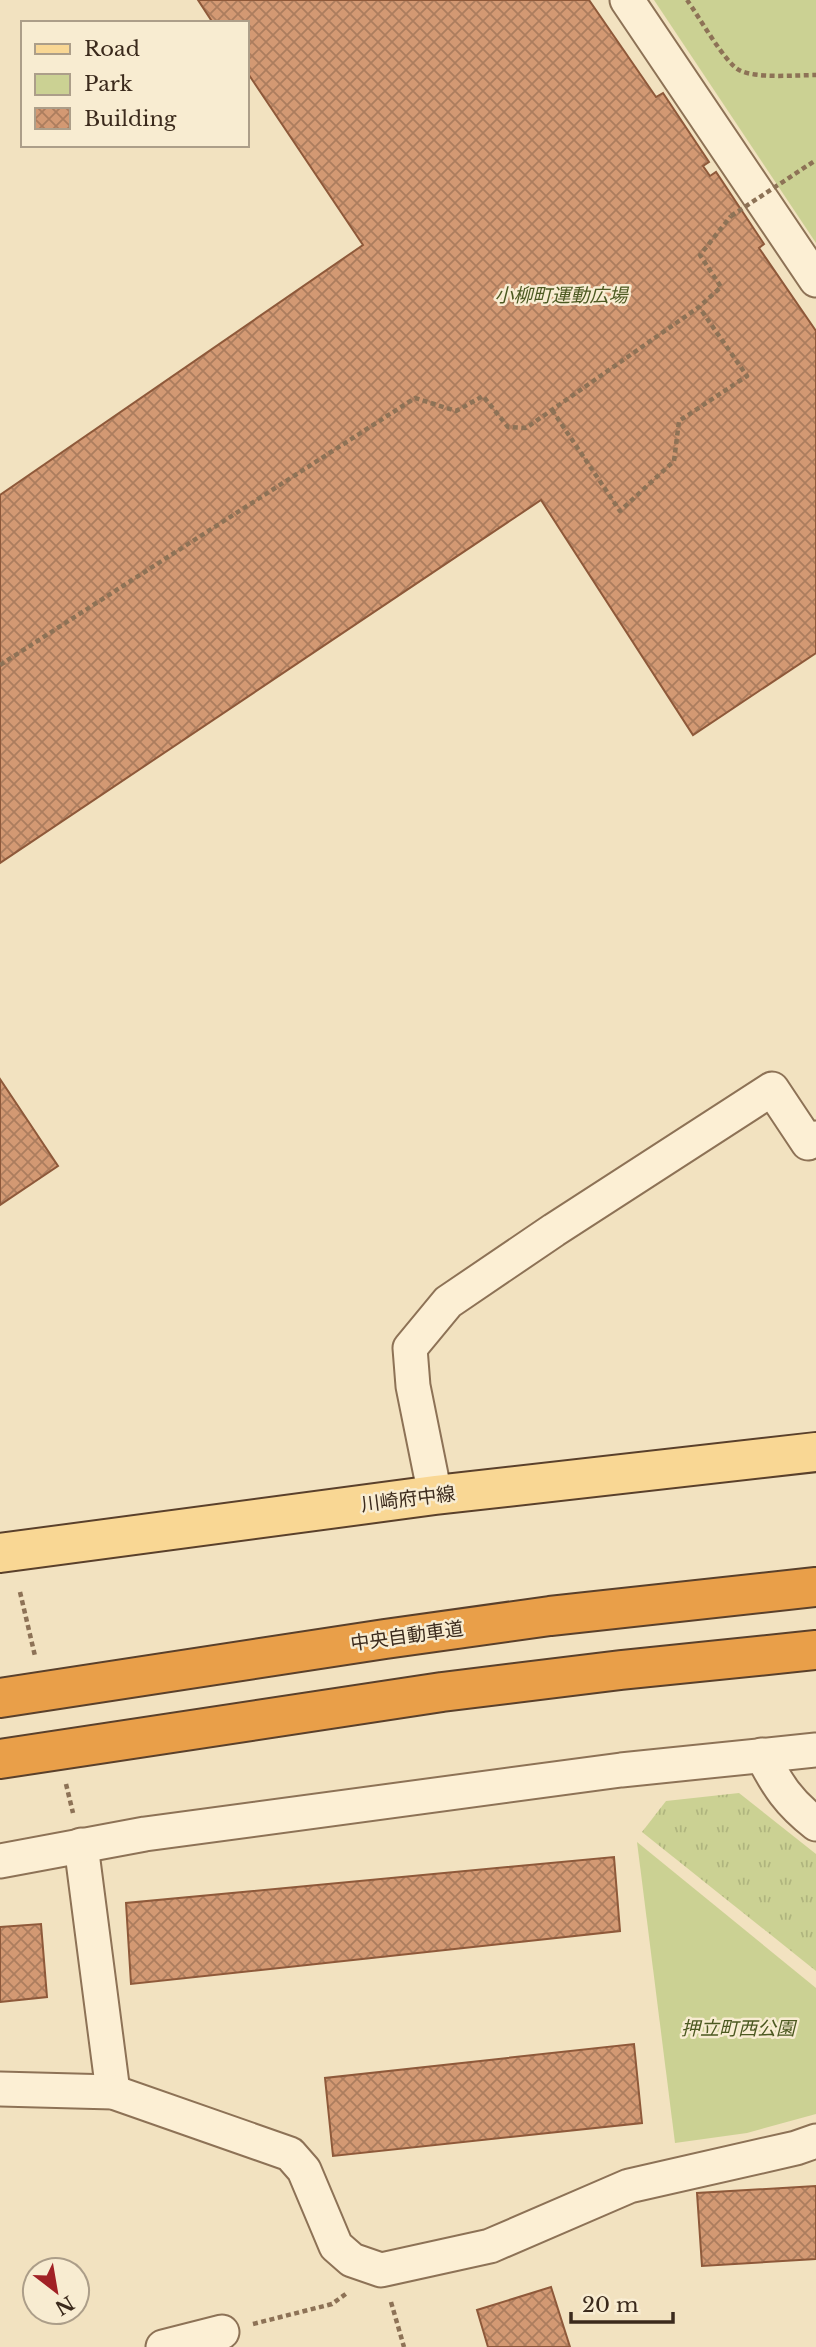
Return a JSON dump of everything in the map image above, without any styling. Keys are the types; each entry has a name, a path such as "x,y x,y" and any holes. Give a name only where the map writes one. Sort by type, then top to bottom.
{"highway":[{"name":"中央自動車道","path":"0,1698 550,1616 816,1587"},
{"path":"0,1759 442,1692 816,1650"}],"main road":[{"name":"川崎府中線","path":"0,1553 435,1495 816,1452"}],"street":[{"path":"627,0 816,280"},
{"path":"435,1495 413,1386 410,1348 448,1302 772,1089 808,1143 816,1138"},
{"path":"0,1860 145,1834 621,1770 816,1750"},
{"path":"762,1755 777,1786 816,1824"},
{"path":"80,1845 113,2091"},
{"path":"0,2089 113,2091 290,2154 304,2170 337,2246 352,2260 382,2270 490,2246 629,2186 796,2148 816,2141"},
{"path":"163,2347 222,2332"}],"path":[{"path":"687,0 725,55 739,70 755,74 816,75"},
{"path":"0,665 415,398 456,411 483,396 508,427 526,428 699,307 721,288 700,255 731,216 816,160"},
{"path":"552,410 620,511 674,461 679,421 747,376 699,307"},
{"path":"20,1592 35,1656"},
{"path":"222,2332 332,2304 382,2270 404,2347"}],"green space":[{"path":"654,0 816,0 816,243"},
{"path":"739,1793 816,1854 816,1971 642,1832 666,1801"},
{"name":"押立町西公園","path":"637,1842 816,1988 816,2114 747,2133 675,2143"}],"building":[{"name":"小柳町運動広場","path":"198,0 589,0 656,97 663,93 709,162 703,166 710,176 716,172 764,244 759,248 816,331 816,653 693,735 541,500 0,863 0,495 363,245 248,73 248,21 212,21"},
{"path":"0,1079 58,1166 0,1205"},
{"path":"614,1857 620,1931 131,1984 126,1903"},
{"path":"41,1924 47,1997 0,2002 0,1927"},
{"path":"634,2044 642,2123 333,2156 325,2078"},
{"path":"816,2186 816,2259 702,2266 697,2193"},
{"path":"551,2287 570,2347 488,2347 477,2310"}]}
